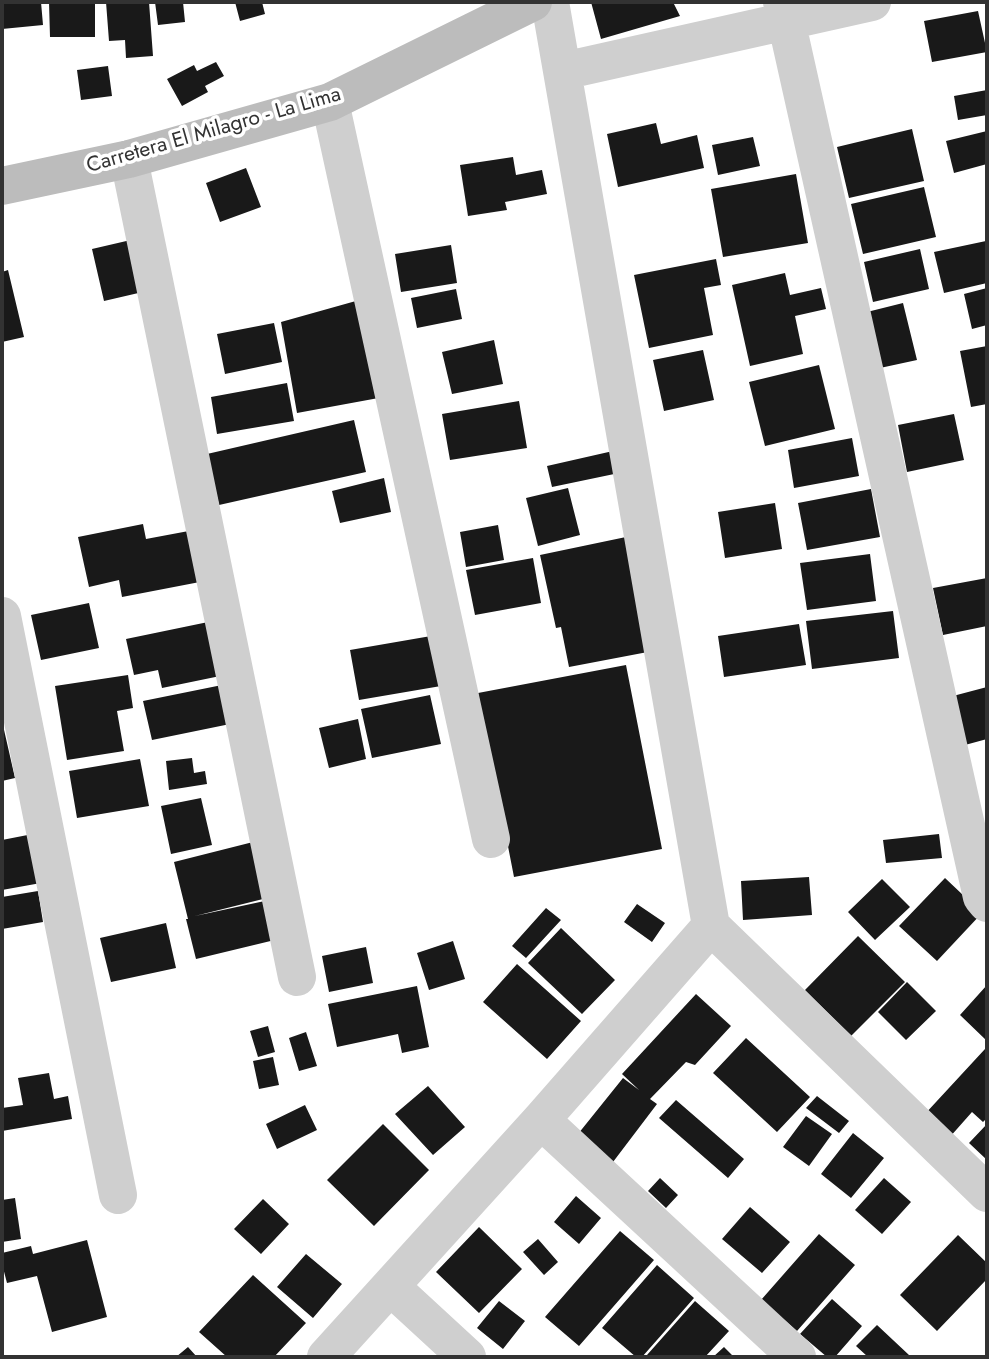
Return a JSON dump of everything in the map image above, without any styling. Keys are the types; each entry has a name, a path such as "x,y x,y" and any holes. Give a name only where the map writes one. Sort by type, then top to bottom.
{"main road":[{"name":"Carretera El Milagro - La Lima","path":"2,186 129,159 330,102 533,2"}],"street":[{"path":"550,2 711,926 987,1193"},
{"path":"563,71 784,12 872,2"},
{"path":"784,12 982,897 987,903"},
{"path":"330,102 491,839"},
{"path":"129,159 297,977"},
{"path":"2,616 118,1195"},
{"path":"327,1357 541,1120 711,926"},
{"path":"541,1120 797,1357"},
{"path":"391,1287 467,1357"}],"building":[{"path":"2,2 41,2 43,25 2,29"},
{"path":"49,2 95,2 95,37 50,37"},
{"path":"106,2 149,2 153,56 126,58 125,40 109,41"},
{"path":"155,2 183,2 185,22 158,25"},
{"path":"235,2 262,2 265,14 240,21"},
{"path":"591,2 673,2 680,16 601,39"},
{"path":"978,11 987,52 932,62 924,21"},
{"path":"216,62 224,76 205,86 208,92 182,106 167,79 194,65 197,71"},
{"path":"108,66 112,96 81,100 77,70"},
{"path":"987,90 987,115 958,120 954,96"},
{"path":"656,123 661,144 697,135 704,168 618,187 607,134"},
{"path":"912,129 924,181 849,198 837,147"},
{"path":"987,131 987,164 954,173 946,141"},
{"path":"753,137 760,166 718,175 712,145"},
{"path":"513,157 516,175 542,170 547,194 505,202 507,210 468,216 460,165"},
{"path":"246,168 261,207 220,222 206,183"},
{"path":"796,174 808,243 723,257 711,189"},
{"path":"924,187 936,237 863,254 851,204"},
{"path":"135,239 147,291 104,301 92,249"},
{"path":"986,241 987,283 944,293 934,252"},
{"path":"451,245 457,283 401,292 395,254"},
{"path":"920,249 929,289 873,302 864,262"},
{"path":"716,259 721,285 704,288 713,335 649,348 634,275"},
{"path":"8,270 24,337 2,342 2,272"},
{"path":"785,273 790,295 821,288 826,309 795,316 803,354 750,366 732,285"},
{"path":"987,288 987,325 972,329 964,294"},
{"path":"456,289 462,319 417,328 411,298"},
{"path":"363,299 384,397 297,413 281,322"},
{"path":"903,303 917,360 880,368 867,312"},
{"path":"274,323 282,362 225,374 217,334"},
{"path":"494,340 503,384 452,394 442,352"},
{"path":"987,346 987,404 971,407 960,351"},
{"path":"703,350 714,400 664,411 653,360"},
{"path":"819,365 835,429 765,446 749,382"},
{"path":"287,383 294,421 217,434 211,397"},
{"path":"519,401 527,448 450,460 442,414"},
{"path":"954,414 964,460 907,472 898,425"},
{"path":"354,420 366,472 219,505 207,454"},
{"path":"852,438 859,476 794,488 788,450"},
{"path":"613,451 619,473 552,487 547,466"},
{"path":"384,478 391,512 340,523 332,491"},
{"path":"568,488 580,535 538,546 526,498"},
{"path":"871,489 880,537 807,550 798,503"},
{"path":"775,503 782,549 725,558 718,512"},
{"path":"143,524 146,539 194,530 205,581 122,597 119,580 89,587 78,537"},
{"path":"498,525 504,560 466,567 460,532"},
{"path":"626,537 653,651 569,667 561,627 556,628 540,555"},
{"path":"870,554 876,601 807,610 800,563"},
{"path":"533,558 541,603 475,615 466,570"},
{"path":"987,578 987,626 943,635 933,588"},
{"path":"89,603 99,648 41,660 31,615"},
{"path":"893,611 899,658 812,669 806,621"},
{"path":"213,621 225,675 162,688 158,670 134,675 126,639"},
{"path":"799,624 806,665 724,677 718,636"},
{"path":"431,636 441,686 359,700 350,650"},
{"path":"626,665 662,849 514,877 478,693"},
{"path":"128,675 133,708 117,711 124,751 67,760 55,686"},
{"path":"227,684 235,723 152,740 143,701"},
{"path":"987,687 987,739 965,745 953,696"},
{"path":"430,695 441,744 372,758 361,709"},
{"path":"358,719 366,759 329,768 319,728"},
{"path":"2,721 15,778 2,781"},
{"path":"192,758 194,773 205,771 207,784 169,790 166,761"},
{"path":"140,759 149,806 77,818 69,771"},
{"path":"201,798 212,845 171,854 161,806"},
{"path":"43,832 52,881 2,890 2,840"},
{"path":"939,834 942,858 886,863 883,840"},
{"path":"261,840 275,896 195,916 274,899 283,938 196,959 174,862"},
{"path":"809,877 812,915 743,920 741,881"},
{"path":"945,878 982,913 937,961 899,926"},
{"path":"882,879 910,907 875,940 848,912"},
{"path":"38,891 43,922 2,929 2,897"},
{"path":"637,904 665,923 652,942 624,922"},
{"path":"546,908 561,920 526,958 512,946"},
{"path":"166,923 176,968 111,982 100,938"},
{"path":"561,928 615,980 582,1014 528,963"},
{"path":"858,936 905,982 851,1036 805,990"},
{"path":"453,941 465,979 429,990 417,953"},
{"path":"366,947 373,983 329,992 322,956"},
{"path":"517,964 581,1021 547,1059 483,1002"},
{"path":"907,982 936,1011 906,1040 878,1012"},
{"path":"987,985 987,1041 960,1015"},
{"path":"417,986 429,1047 402,1053 398,1034 337,1047 328,1004"},
{"path":"696,994 731,1026 695,1065 686,1062 650,1099 657,1104 613,1162 578,1134 623,1078 639,1090 622,1074"},
{"path":"268,1026 275,1052 258,1057 250,1031"},
{"path":"306,1032 317,1066 299,1071 289,1038"},
{"path":"746,1038 810,1097 777,1132 713,1073"},
{"path":"985,1049 987,1118 983,1122 972,1112 949,1138 924,1115"},
{"path":"273,1057 279,1085 259,1089 253,1061"},
{"path":"49,1073 54,1099 68,1096 72,1119 2,1131 2,1108 23,1105 18,1078"},
{"path":"428,1086 465,1127 433,1155 395,1114"},
{"path":"817,1096 849,1121 839,1133 806,1108"},
{"path":"676,1100 744,1159 728,1178 659,1118"},
{"path":"305,1105 317,1130 277,1149 266,1124"},
{"path":"806,1116 832,1134 809,1166 783,1147"},
{"path":"383,1124 429,1170 374,1226 327,1180"},
{"path":"987,1124 987,1160 969,1143"},
{"path":"853,1133 884,1158 851,1198 821,1174"},
{"path":"660,1178 678,1195 666,1208 648,1191"},
{"path":"884,1178 911,1202 882,1234 855,1210"},
{"path":"576,1196 601,1218 579,1244 554,1222"},
{"path":"15,1198 21,1239 2,1242 2,1200"},
{"path":"263,1199 289,1224 261,1254 234,1229"},
{"path":"750,1207 790,1242 762,1273 722,1239"},
{"path":"479,1227 522,1269 479,1313 436,1272"},
{"path":"620,1231 654,1260 579,1346 545,1317"},
{"path":"819,1234 855,1265 797,1331 761,1300"},
{"path":"958,1235 987,1263 987,1279 937,1331 900,1295"},
{"path":"538,1239 558,1262 544,1275 523,1252"},
{"path":"87,1240 107,1317 52,1332 37,1276 7,1283 2,1253 31,1246 33,1254"},
{"path":"306,1254 342,1284 313,1318 277,1287"},
{"path":"657,1265 694,1298 642,1357 636,1357 602,1328"},
{"path":"253,1275 306,1323 274,1357 227,1357 199,1332"},
{"path":"832,1299 862,1326 835,1357 827,1357 800,1334"},
{"path":"499,1301 525,1321 503,1349 477,1328"},
{"path":"695,1301 729,1331 705,1357 649,1357 647,1355"},
{"path":"877,1325 909,1355 868,1357 856,1346"},
{"path":"188,1347 197,1357 176,1357"},
{"path":"724,1347 734,1357 713,1357"}]}
